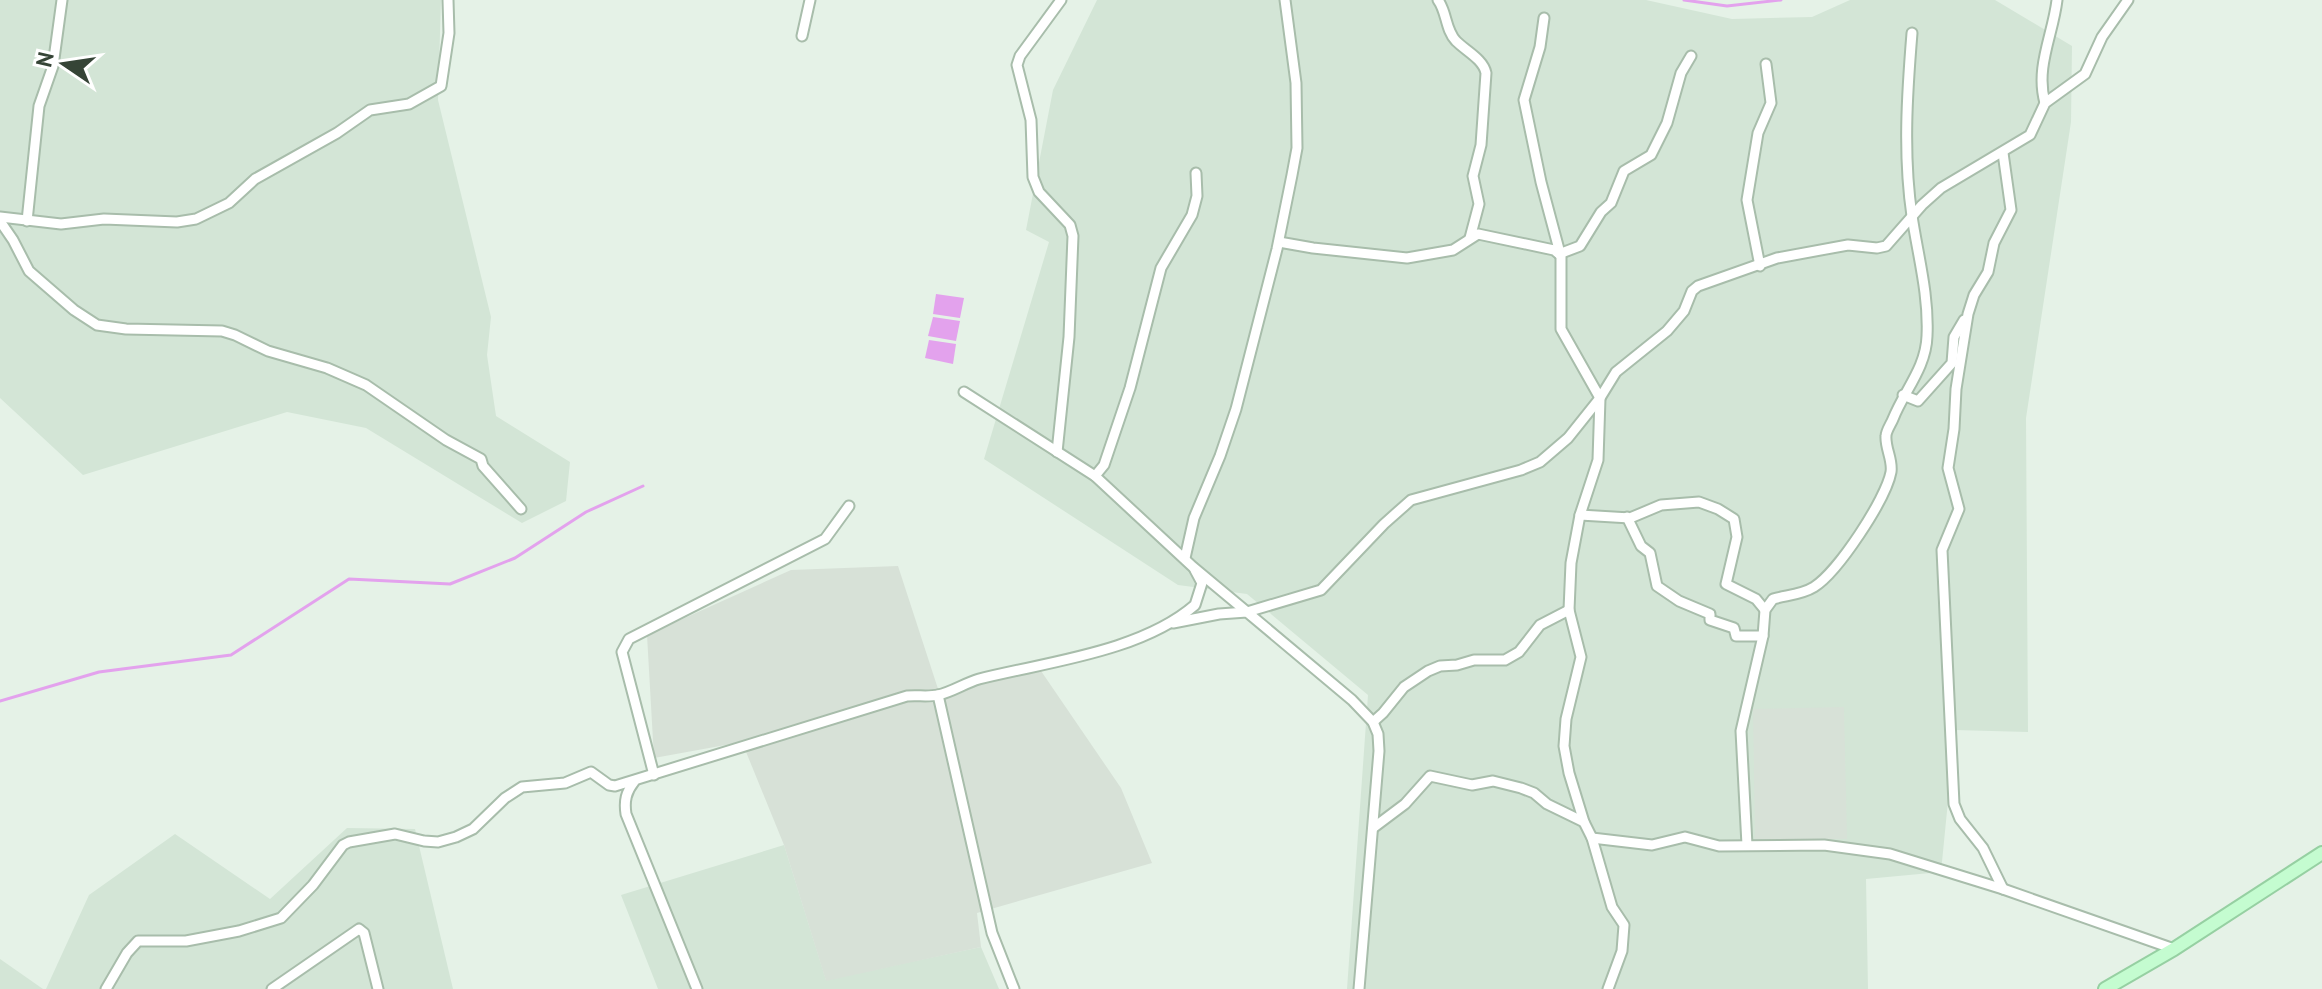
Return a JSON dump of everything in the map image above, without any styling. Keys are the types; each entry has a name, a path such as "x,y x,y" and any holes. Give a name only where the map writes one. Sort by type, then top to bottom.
{"main road":[{"path":"2105,989 2174,949 2322,853"}],"street":[{"path":"27,221 39,106 53,66 62,0"},
{"path":"0,219 61,224 104,219 177,222 196,219 213,211 229,203 255,179 337,133 370,110 409,104 441,86 449,33 448,0"},
{"path":"802,36 810,0"},
{"path":"1057,452 1069,337 1073,236 1070,225 1039,192 1033,177 1034,140 1017,65 1020,56 1061,0"},
{"path":"1185,558 1194,518 1236,409 1279,242 1297,148 1296,83 1285,0"},
{"path":"1438,0 1444,8 1454,38 1484,66 1486,73 1484,120 1473,176 1479,204 1470,238"},
{"path":"2045,103 2041,88 2042,64 2054,26 2057,0"},
{"path":"1158,627 1188,619 1247,612 1321,590 1411,500 1540,462 1568,438 1616,372 1667,331 1684,311 1692,291 1698,286 1777,258 1848,245 1883,248 1941,188 2030,135 2045,103 2085,74 2102,37 2128,0"},
{"path":"1544,18 1540,47 1524,100 1559,254 1561,329 1600,398 1598,460 1580,515 1571,563 1569,610 1581,657 1566,719 1564,746 1569,773 1612,907 1624,925 1622,951 1608,989"},
{"path":"1747,845 1741,731 1763,636 1765,610 1773,599 1795,595 1817,585 1840,563 1869,521 1892,468 1886,437 1903,395 1922,361 1927,338 1927,293 1912,216 1905,105 1912,33"},
{"path":"1559,254 1580,246 1601,212 1611,203 1624,171 1651,155 1667,123 1681,73 1691,56"},
{"path":"1760,266 1747,200 1758,133 1771,103 1766,64"},
{"path":"2003,153 2011,210 1994,243 1988,272 1974,295 1968,314 1948,468 1959,509 1942,550 1954,804 1960,819 1983,848 2003,889"},
{"path":"1095,476 1104,465 1126,400 1161,268 1192,215 1197,196 1196,173"},
{"path":"0,219 29,271 74,310 97,325 126,329 222,331 275,354 327,368 366,385 446,440 481,459 483,466 521,509"},
{"path":"1279,242 1407,258 1453,250 1478,234 1488,234 1554,250 1559,254"},
{"path":"1903,395 1918,401 1952,363 1954,337 1968,314"},
{"path":"964,392 1095,476 1193,567 1352,700 1373,722 1378,734 1379,751 1359,989"},
{"path":"1580,515 1630,518 1661,505 1699,502 1718,509 1734,519 1737,537 1726,584 1756,599 1765,610"},
{"path":"654,775 622,652 629,639 825,539 849,506"},
{"path":"1627,517 1641,546 1650,553 1657,586 1679,601 1710,614 1710,620 1734,628 1736,636 1763,636"},
{"path":"106,989 127,953 138,941 186,941 239,931 281,918 313,885 343,845 349,842 395,834 438,842 473,829 505,798 522,787 565,783 591,772 613,787 634,782 907,696 938,695 975,680 1063,661 1120,644 1158,627 1195,605 1202,583 1193,567"},
{"path":"1373,722 1404,687 1428,671 1474,660 1505,660 1519,652 1540,625 1569,610"},
{"path":"938,695 992,933 1014,989"},
{"path":"1373,828 1405,804 1430,776 1472,785 1493,781 1530,791 1547,804 1584,822"},
{"path":"634,782 628,789 626,814 697,989"},
{"path":"1592,838 1652,845 1685,837 1719,846 1824,845 1890,854 2003,889 2174,949"},
{"path":"272,989 359,929 364,933 378,989"}],"shaded area":[{"path":"0,0 441,0 438,100 491,317 487,355 496,416 570,462 566,501 522,523 366,428 287,412 83,475 0,398"},
{"path":"1097,0 1646,0 1732,19 1812,17 1850,0 1995,0 2072,46 2071,122 2026,418 2028,732 1955,730 1941,872 1866,879 1868,989 1347,989 1368,695 1247,594 1178,585 984,459 1049,242 1026,230 1053,90"},
{"path":"936,294 964,298 960,318 933,314"},
{"path":"933,317 960,321 956,341 928,336"},
{"path":"929,340 956,344 953,364 925,358"},
{"path":"898,566 940,695 1039,668 1121,788 1152,863 977,913 981,947 826,981 784,845 742,742 654,758 647,635 791,570"},
{"path":"1844,707 1847,839 1755,839 1753,709"},
{"path":"347,828 415,829 453,989 46,989 89,895 175,834 270,899"},
{"path":"784,845 826,980 981,947 999,989 658,989 621,895"},
{"path":"0,959 43,989 0,989"}],"waterway":[{"path":"1684,0 1727,6 1781,0"},
{"path":"0,701 99,672 231,655 349,579 450,584 515,558 586,512 643,486"}]}
